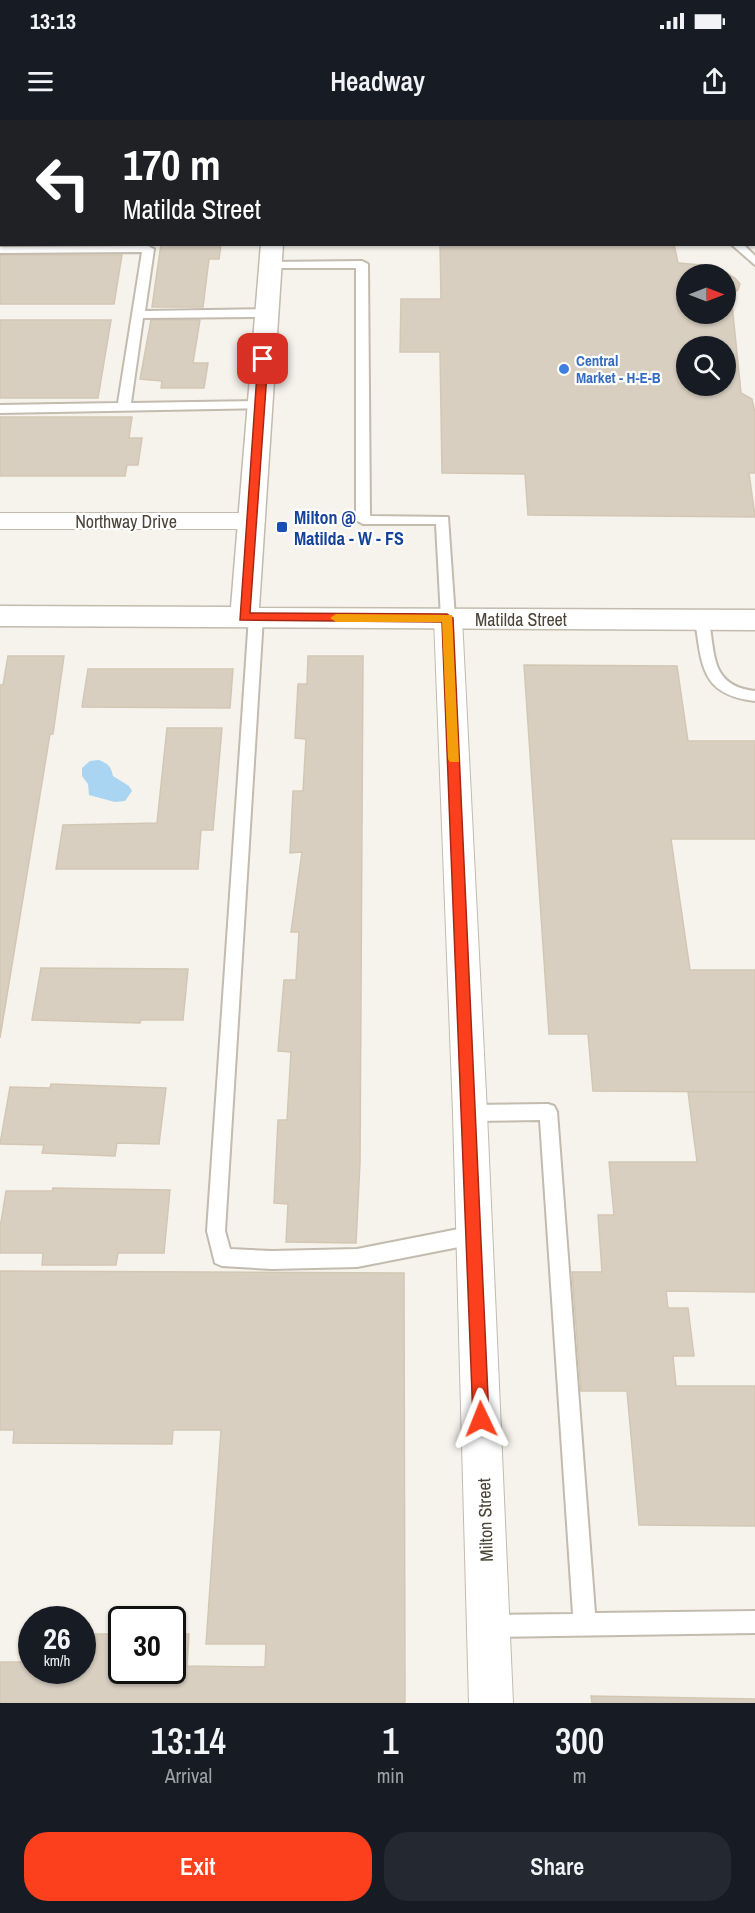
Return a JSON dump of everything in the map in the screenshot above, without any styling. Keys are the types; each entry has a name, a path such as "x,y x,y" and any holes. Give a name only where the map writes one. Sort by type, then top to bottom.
{"street":[{"path":"250,617 252,521 271,255"},
{"name":"Northway Drive","path":"0,521 252,521"},
{"name":"Matilda Street","path":"0,616 755,620"},
{"name":"Milton Street","path":"447,618 470,1113 491,1703"}],"lane":[{"path":"738,246 755,262"},
{"path":"0,250 148,249 124,408"},
{"path":"271,255 362,264 363,520 443,520 447,618"},
{"path":"138,315 266,313"},
{"path":"0,409 260,405"},
{"path":"250,617 216,1231 222,1257 272,1260 357,1258 474,1235"},
{"path":"702,620 712,673 717,683 737,695 755,696"},
{"path":"470,1113 548,1112 585,1624"},
{"path":"489,1626 755,1622"}],"water":[{"path":"99,760 109,766 113,776 129,786 132,791 125,801 115,802 89,795 88,784 82,776 82,768 90,761"}],"building":[{"path":"161,246 221,246 219,259 209,259 203,307 152,307"},
{"name":"Central Market - H-E-B","path":"440,246 674,246 678,263 690,264 676,264 676,324 734,324 735,336 676,336 676,396 736,396 736,344 741,393 752,399 755,413 755,473 749,473 755,517 528,515 525,474 442,473 440,352 400,352 401,299 441,299"},
{"path":"0,255 122,255 114,304 0,304"},
{"name":"Central Market - H-E-B","path":"736,279 740,284 736,291"},
{"path":"0,320 111,320 98,398 0,398"},
{"path":"151,320 200,320 193,363 208,363 204,388 161,388 162,381 140,379"},
{"path":"0,417 132,417 129,438 142,438 138,465 127,465 125,476 0,476"},
{"path":"8,656 64,656 53,734 50,734 0,1038 0,685 3,685"},
{"path":"308,656 363,656 360,1163 356,1243 286,1242 288,1204 274,1203 278,1120 287,1120 291,1052 278,1051 284,980 296,980 299,932 291,932 302,852 290,853 293,791 303,791 306,739 295,738 298,684 307,684"},
{"path":"524,665 677,666 688,741 755,741 755,839 671,839 690,970 755,970 755,1092 593,1091 588,1034 549,1034"},
{"path":"88,669 233,669 230,708 82,707"},
{"path":"167,728 222,728 213,830 201,830 198,869 56,869 63,825 157,823"},
{"path":"41,968 188,969 183,1020 141,1020 140,1023 32,1020"},
{"path":"51,1084 166,1088 159,1144 117,1143 115,1156 42,1153 44,1145 0,1144 10,1087 50,1088"},
{"path":"688,1092 755,1092 755,1292 666,1291 668,1308 688,1308 694,1356 673,1356 676,1386 755,1386 755,1526 639,1525 627,1391 581,1391 572,1272 602,1272 598,1215 614,1215 609,1162 697,1162"},
{"path":"53,1188 170,1190 164,1253 118,1253 116,1265 42,1265 43,1253 0,1253 0,1228 6,1191 52,1191"},
{"path":"0,1271 404,1273 405,1703 0,1703 0,1662 18,1662 18,1684 96,1684 96,1634 108,1634 108,1684 186,1684 186,1634 189,1634 187,1666 265,1667 266,1644 206,1644 221,1430 173,1430 172,1444 13,1443 14,1430 0,1430"},
{"path":"591,1696 755,1699 755,1703 592,1703"}],"slow traffic":[{"path":"336,618 447,618 454,759"}],"place":[{"name":"Central Market - H-E-B","path":"564,369"},
{"name":"Milton @ Matilda - W - FS","path":"282,527"}],"route":[{"path":"263,359 244,617 447,618 470,1113 481,1419"}]}
